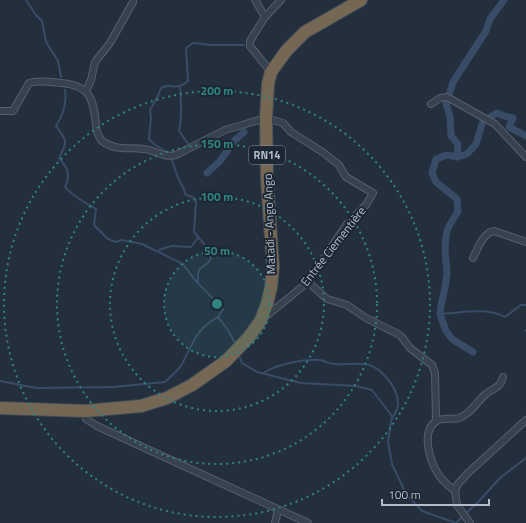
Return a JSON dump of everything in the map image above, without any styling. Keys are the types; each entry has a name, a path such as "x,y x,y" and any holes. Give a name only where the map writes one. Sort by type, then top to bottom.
{"highway":[{"name":"Matadi - Ango Ango","path":"0,408 84,411 141,406 167,398 192,385 226,361 249,337 261,320 267,304 271,287 273,267 267,179 266,118 268,84 271,72 287,50 305,32 361,0"}],"street":[{"path":"254,0 265,17"},
{"path":"271,72 250,46 250,41 265,17 281,0"},
{"path":"86,91 91,80 95,62 110,43 133,2"},
{"path":"0,111 13,111 29,83 34,81 79,86 92,98 96,132 102,140 111,146 123,149 148,149 168,157 176,155 225,130 266,118"},
{"path":"431,104 440,98 447,97 495,124 526,157"},
{"name":"Entrée Ciementière","path":"261,320 308,282 347,224 366,205 373,194 346,177 339,165 324,153 291,132 282,123 266,118"},
{"path":"473,258 483,240 490,232 494,231 526,242"},
{"path":"308,282 327,299 347,305 366,318 400,335 410,348 432,365 435,372 436,421"},
{"path":"455,491 438,474 430,456 428,434 431,426 436,421 459,418 468,413 487,393 501,384 503,377"},
{"path":"84,411 86,419 97,426 308,523"},
{"path":"468,521 457,505 455,491 458,484 526,420"},
{"path":"275,523 278,510"}],"waterway":[{"path":"26,0 42,21 46,42 58,61 61,77"},
{"path":"457,157 458,144 451,136 450,116 446,104 453,82 486,31 490,19 504,0"},
{"path":"168,153 149,139 151,117 150,110 161,88 165,86 180,86 188,81 186,48 193,43 212,45 244,45"},
{"path":"180,87 181,115 179,131 189,145"},
{"path":"65,90 64,109 56,126 65,141 64,148 59,158 65,165 68,172 68,179 65,187 75,197 96,209 94,225 108,239 116,242 122,240 142,244 183,264 195,280 223,309 218,317"},
{"path":"473,352 452,339 446,331 440,314 447,273 445,250 446,236 448,228 458,211 457,199 436,182 432,173 436,159 447,155 457,157 467,154 476,144 483,121 497,113 513,118 509,127 526,136"},
{"path":"207,173 220,161 234,141 244,132"},
{"path":"172,160 185,194 194,198 196,202 194,232 204,244 211,259 198,272 198,282"},
{"path":"159,250 171,246 191,247 198,238"},
{"path":"440,314 482,311 505,317 521,305 526,305"},
{"path":"0,381 36,388 113,387 165,382 180,367 192,343 200,332 205,326 218,317 228,330 236,345"},
{"path":"239,355 242,363 257,372 301,383 356,386 372,390 392,416 388,442 392,464 406,494 422,511 456,523 500,478 526,458"},
{"path":"263,373 283,365 306,360 320,360 333,364 369,365 385,375 396,393 398,405 392,419"}]}
